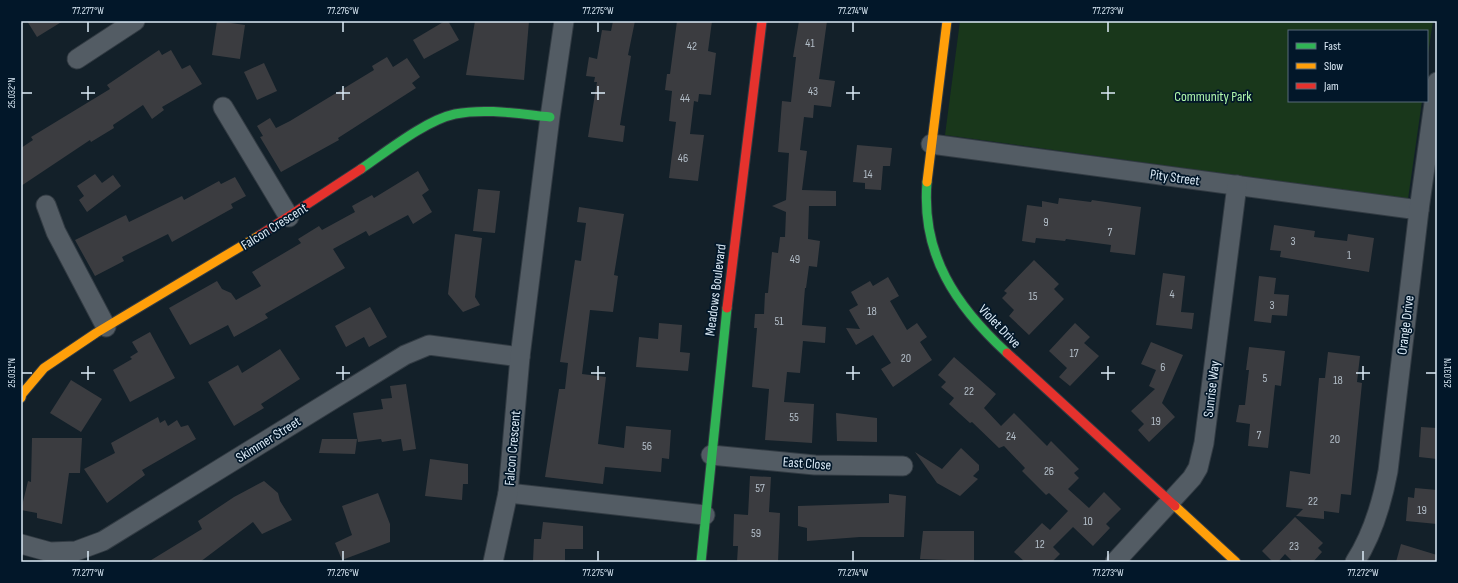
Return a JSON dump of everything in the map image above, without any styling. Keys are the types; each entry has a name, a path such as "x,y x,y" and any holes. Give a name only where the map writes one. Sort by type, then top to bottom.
{"street":[{"path":"78,59 135,21"},
{"name":"Falcon Crescent","path":"493,562 508,493 520,357 550,118 564,21"},
{"name":"Meadows Boulevard","path":"701,562 723,337 762,21"},
{"name":"Violet Drive","path":"947,21 926,190 927,224 934,252 957,297 976,323 992,339 1236,562"},
{"name":"Orange Drive","path":"1355,562 1373,528 1386,485 1419,210 1437,82"},
{"path":"222,107 288,217"},
{"name":"Falcon Crescent","path":"21,398 22,394 44,368 106,327 288,217 426,126 454,114 478,111 550,118"},
{"name":"Pity Street","path":"931,144 1419,210"},
{"name":"Sunrise Way","path":"1115,562 1192,478 1198,468 1202,456 1237,185"},
{"path":"46,205 56,232 106,327"},
{"name":"Skimmer Street","path":"21,544 50,552 76,551 103,541 405,355 429,345 520,357"},
{"name":"East Close","path":"711,455 815,465 903,466"},
{"path":"508,493 705,515"}],"green space":[{"name":"Community Park","path":"960,21 1433,21 1428,54 1428,30 1288,30 1288,102 1422,102 1408,199 945,135"}],"building":[{"path":"27,21 63,21 37,37"},
{"path":"217,21 245,25 240,59 212,55"},
{"path":"445,21 448,21 459,40 424,59 413,40"},
{"path":"475,21 529,21 524,80 466,75"},
{"path":"613,21 635,21 628,55 631,56 620,125 625,126 623,142 588,137 597,82 594,82 595,77 586,76 589,57 597,59 602,30 611,31"},
{"path":"677,21 712,21 708,51 716,53 711,95 699,94 698,102 694,101 690,134 704,135 698,181 669,178 676,122 669,121 672,91 665,90 667,74 670,74"},
{"path":"799,21 827,21 819,79 835,81 831,107 814,105 813,118 804,117 800,150 807,151 802,190 836,191 836,206 809,206 808,239 820,241 817,267 809,266 805,288 802,325 826,327 825,343 803,341 800,373 787,372 784,402 814,404 812,443 765,440 769,389 752,387 757,328 754,328 755,314 764,314 765,293 768,293 772,252 778,253 780,237 785,237 786,212 772,206 786,200 789,153 778,152 782,101 791,102 796,57 793,57"},
{"path":"159,50 162,55 171,50 182,69 190,65 202,84 162,107 164,110 152,119 143,105 113,125 114,128 91,142 90,140 21,186 21,148 33,140 31,137 110,89 107,85"},
{"path":"387,57 393,67 407,58 420,77 412,83 416,88 338,138 339,140 281,172 260,137 263,136 257,126 270,118 276,128 290,121 374,70 372,66"},
{"path":"264,63 277,91 257,100 244,72"},
{"path":"857,145 892,148 890,166 883,166 881,190 865,189 865,183 853,182"},
{"path":"418,171 429,190 422,195 432,212 413,224 408,215 369,236 366,231 333,249 345,268 265,314 268,318 234,337 228,325 190,345 169,308 217,281 222,289 231,293 236,300 261,286 252,272 301,243 298,239 319,226 322,230 355,212 352,206 372,195 374,198"},
{"path":"95,174 102,183 113,175 121,186 87,212 79,200 84,196 77,186"},
{"path":"235,177 246,196 231,204 233,208 172,242 168,234 122,257 124,261 95,276 75,240 126,215 129,222 182,196 184,200 219,181 221,184"},
{"path":"478,189 500,191 495,233 473,231"},
{"path":"1059,198 1091,202 1092,200 1141,207 1135,255 1110,252 1111,245 1066,239 1065,241 1036,238 1035,243 1022,241 1027,205 1042,207 1042,201 1058,204"},
{"path":"579,207 624,214 614,275 618,276 613,312 590,310 582,374 606,377 598,444 624,448 626,426 671,430 669,459 662,458 661,472 605,467 603,484 545,477 559,389 565,389 568,363 560,362 575,260 581,261 586,223 577,222"},
{"path":"1274,225 1315,231 1314,237 1347,241 1348,234 1374,238 1369,272 1280,257 1281,251 1270,250"},
{"path":"455,234 482,238 475,297 480,305 463,312 448,294"},
{"path":"1034,260 1059,284 1054,289 1064,299 1029,335 1009,316 1014,310 1002,298 1007,293 1004,291"},
{"path":"1163,273 1185,276 1181,312 1194,313 1192,329 1156,325"},
{"path":"1259,276 1276,278 1274,294 1289,295 1287,316 1272,315 1271,323 1254,321"},
{"path":"888,277 899,296 890,301 907,330 917,323 927,337 920,342 932,360 893,387 881,369 891,363 873,335 856,345 846,328 860,329 849,310 858,305 851,292 870,281 873,286"},
{"path":"370,307 387,337 369,347 364,337 346,347 335,326"},
{"path":"659,323 682,325 680,352 690,353 688,371 636,367 639,337 658,339"},
{"path":"1075,323 1090,337 1084,343 1099,356 1070,386 1059,377 1067,368 1049,351"},
{"path":"150,332 175,378 130,402 113,370 132,359 130,357 138,352 132,342"},
{"path":"1151,342 1183,355 1162,403 1175,417 1149,442 1138,430 1144,424 1131,411 1155,389 1149,386 1156,370 1141,364"},
{"path":"1249,347 1285,351 1281,386 1275,385 1268,448 1248,446 1250,424 1236,422 1239,405 1245,405 1249,370 1246,370"},
{"path":"280,349 300,379 261,404 264,408 234,426 208,382 238,365 242,373"},
{"path":"1328,352 1360,356 1357,382 1362,383 1351,495 1341,494 1339,513 1324,511 1324,519 1296,516 1303,509 1286,507 1290,471 1310,474 1319,378 1325,378"},
{"path":"954,357 996,394 984,408 1001,426 1014,413 1047,446 1051,441 1079,469 1074,473 1079,478 1068,489 1089,508 1104,492 1121,509 1106,524 1110,528 1093,546 1073,527 1053,547 1060,554 1052,562 1025,562 1014,552 1042,523 1050,530 1068,511 1049,493 1046,495 1022,471 1025,468 1004,446 999,448 972,422 970,423 949,404 954,398 941,387 946,382 938,375"},
{"path":"71,380 102,399 81,432 50,413"},
{"path":"406,384 416,449 403,451 401,439 382,442 381,439 358,442 353,413 383,409 381,399 392,398 390,386"},
{"path":"836,413 877,418 877,442 837,441"},
{"path":"158,417 160,423 165,420 168,426 177,420 181,427 188,425 196,439 142,470 145,475 107,503 84,469 115,453 111,443"},
{"path":"1421,427 1437,428 1437,459 1419,457"},
{"path":"32,438 82,438 80,473 69,473 62,524 37,518 37,513 21,510 28,481 31,482"},
{"path":"322,439 357,439 355,454 319,453"},
{"path":"961,448 979,465 979,470 973,476 978,479 960,496 937,483 915,452 942,469"},
{"path":"430,459 468,464 468,484 463,484 462,500 425,496"},
{"path":"750,476 771,477 769,512 780,513 778,562 737,562 738,546 733,546 734,514 748,515"},
{"path":"264,481 278,493 280,501 292,520 262,534 253,522 200,562 148,562 202,529 198,521 234,497"},
{"path":"1415,488 1437,490 1437,524 1406,521 1408,497 1414,498"},
{"path":"378,493 390,524 390,542 342,560 335,543 352,535 342,506"},
{"path":"889,494 906,496 904,537 860,537 807,541 807,528 798,526 798,506 889,503"},
{"path":"1295,517 1323,543 1318,548 1322,552 1313,562 1293,562 1285,554 1278,562 1273,562 1262,551"},
{"path":"543,522 583,526 583,549 565,549 565,562 533,561 534,539 541,539"},
{"path":"923,531 974,531 974,561 920,559"},
{"path":"1401,544 1437,555 1437,562 1396,562"}],"traffic: fast":[{"path":"361,169 419,130 444,117 467,112 514,113 550,117"},
{"path":"927,182 927,208 930,233 936,256 946,277 972,317 1007,353"},
{"path":"701,562 727,308"}],"traffic: slow":[{"path":"927,182 947,21"},
{"path":"21,398 22,394 44,368 96,333 260,235"},
{"path":"1175,506 1236,562"}],"traffic: jam":[{"path":"727,308 762,21"},
{"path":"260,235 361,169"},
{"path":"1007,353 1175,506"}]}
